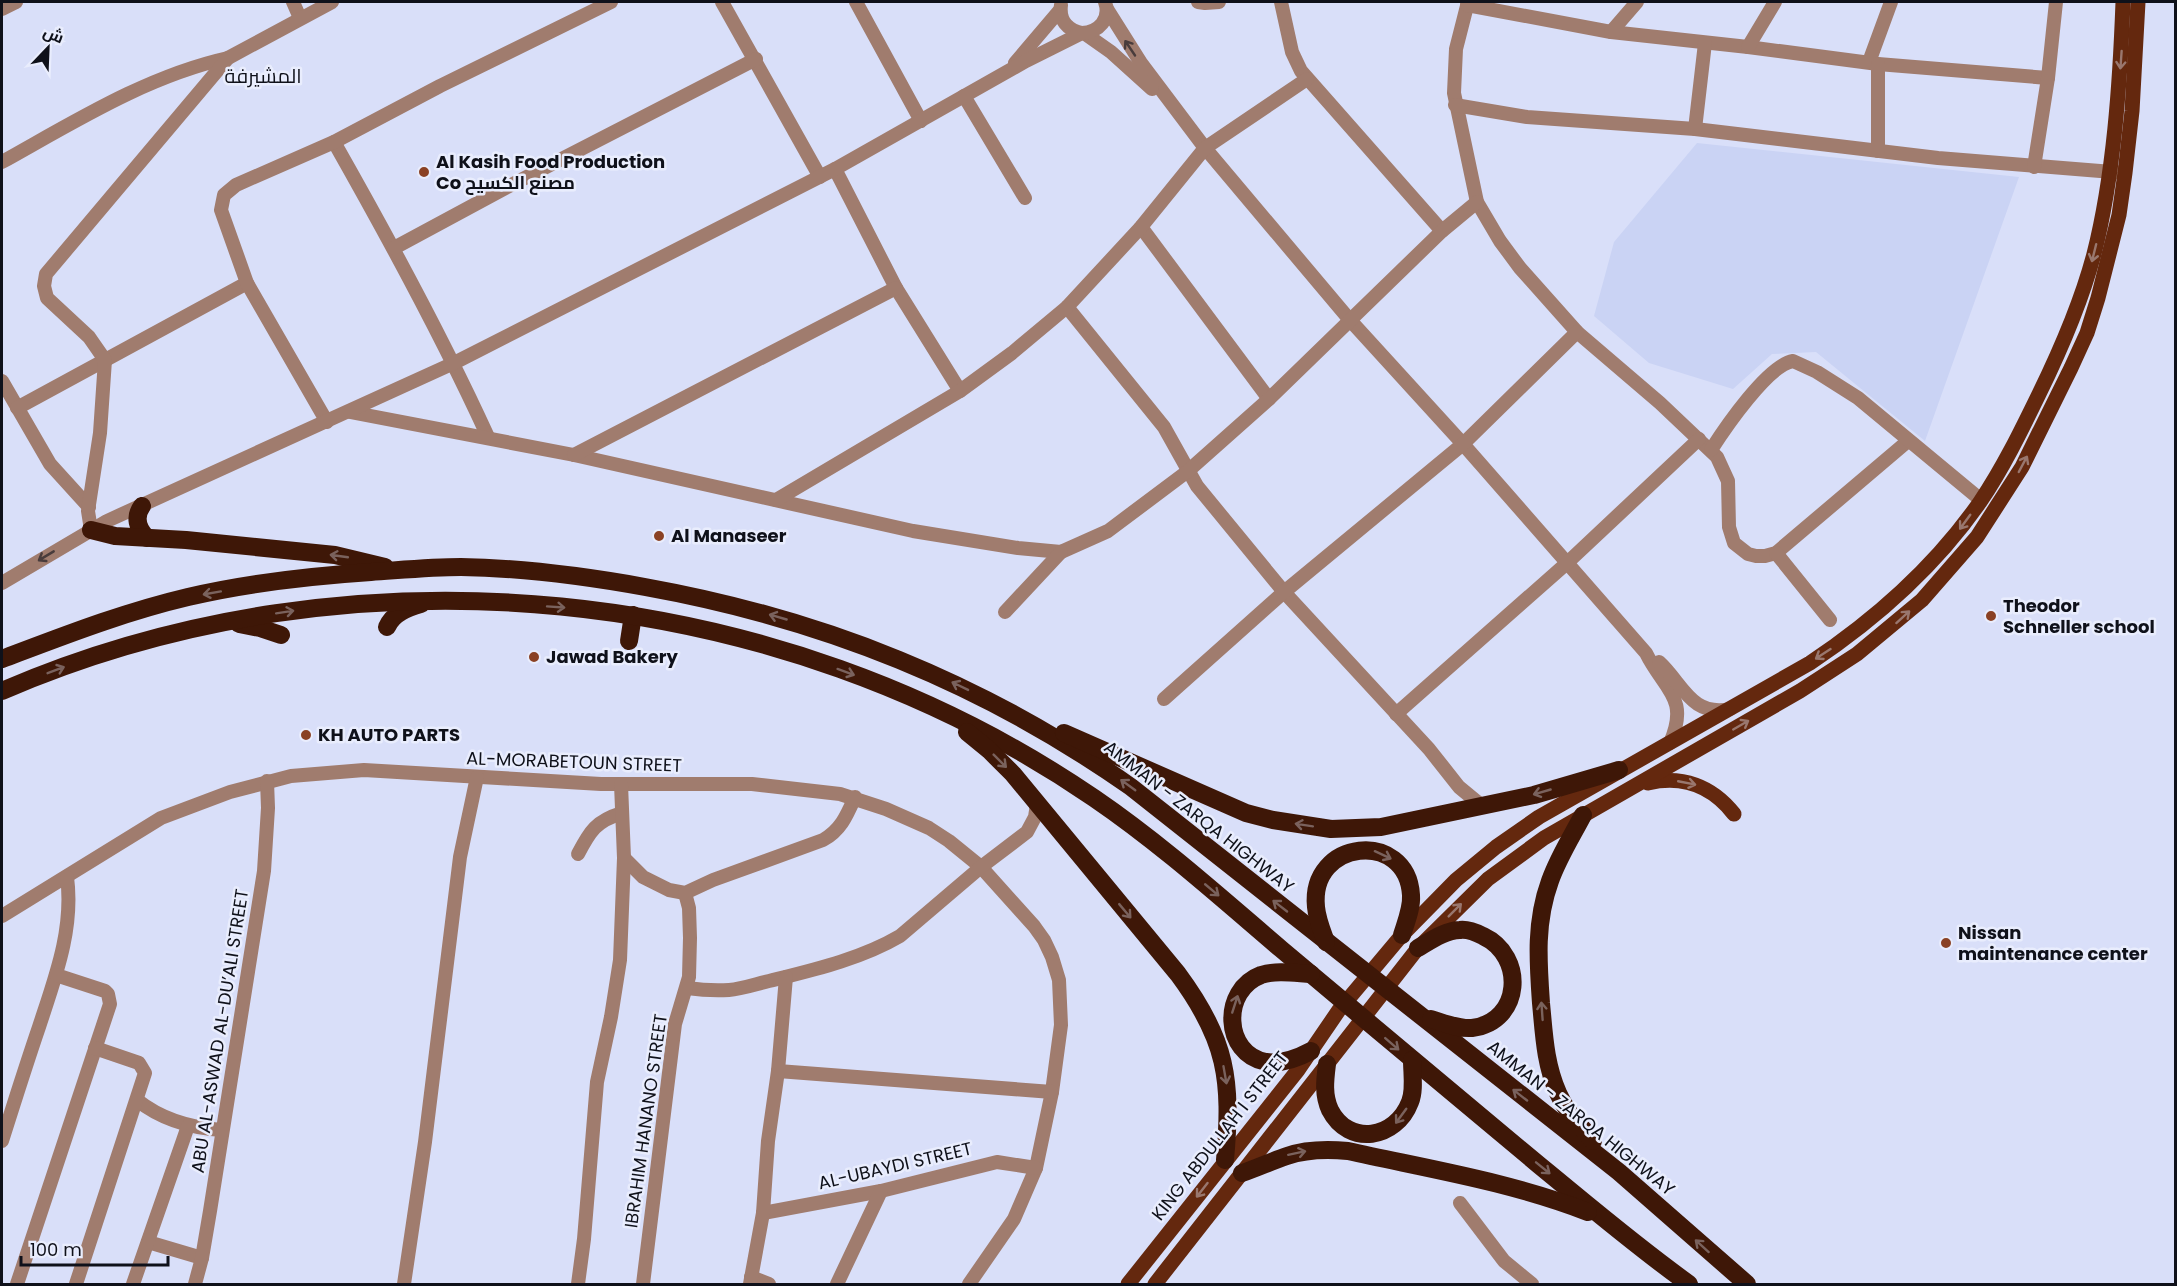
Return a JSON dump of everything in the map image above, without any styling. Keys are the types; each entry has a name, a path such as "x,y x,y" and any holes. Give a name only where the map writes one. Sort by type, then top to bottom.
{"highway":[{"path":"142,506 138,513 138,523 147,538"},
{"path":"91,530 115,536 335,555 361,560 395,571"},
{"name":"AMMAN - ZARQA HIGHWAY","path":"2,659 106,621 191,596 307,577 459,567 531,571 603,579 722,602 819,629 887,654 958,685 1022,718 1131,787 1619,1172 1747,1284"},
{"path":"387,627 390,621 403,610 435,600"},
{"path":"2,691 70,664 121,648 225,623 340,605 435,600 572,608 633,615 750,640 803,656 939,710 990,735 1120,816 1600,1216 1689,1284"},
{"path":"629,641 633,615"},
{"path":"225,623 249,625 281,635"},
{"path":"939,710 989,750 1013,774 1193,995 1209,1022 1220,1052 1227,1086 1228,1120 1225,1160"},
{"path":"1022,718 1086,742 1246,813 1273,820 1331,829 1401,824 1534,795 1619,770"},
{"path":"1583,815 1550,879 1539,923 1537,946 1545,1049 1558,1094 1569,1115 1619,1172"},
{"path":"1326,942 1319,924 1316,888 1323,872 1331,863 1340,856 1362,849 1385,854 1403,869 1411,895 1407,921 1402,935"},
{"path":"1418,948 1443,934 1461,930 1476,933 1490,939 1502,949 1510,961 1513,975 1513,990 1507,1004 1486,1024 1472,1028 1457,1027 1420,1016"},
{"path":"1311,974 1269,973 1250,980 1236,998 1232,1021 1239,1042 1246,1051 1266,1062 1285,1061 1311,1051"},
{"path":"1327,1064 1325,1087 1329,1109 1337,1121 1345,1127 1367,1135 1390,1129 1406,1111 1412,1090 1412,1060"},
{"path":"1242,1173 1287,1155 1326,1149 1348,1151 1553,1198 1600,1216"}],"main road":[{"name":"KING ABDULLAH I STREET","path":"1128,1284 1285,1087 1339,1010 1402,935 1456,880 1496,847 1539,817 1810,663 1874,617 1932,563 1981,500 2011,451 2070,327 2094,254 2103,210 2118,98 2123,2"},
{"path":"1155,1284 1401,968 1418,948 1488,879 1544,838 1800,692 1857,654 1906,614 1950,569 1995,511 2022,467 2087,333 2110,257 2125,173 2132,111 2138,2"},
{"path":"2070,327 2087,333"},
{"path":"1696,728 1705,746"},
{"path":"1630,787 1667,780 1694,783 1714,794 1734,814"}],"street":[{"path":"2,9 16,2"},
{"path":"293,2 300,18"},
{"path":"2,162 163,77 203,63 228,58 332,2"},
{"path":"327,422 247,283 223,218 221,210 224,195 236,185 334,142 451,80 611,2"},
{"path":"722,2 820,177"},
{"path":"856,2 921,121"},
{"path":"1197,2 1218,2"},
{"path":"1281,2 1292,52 1306,79 1442,231"},
{"path":"1611,32 1637,2"},
{"path":"1748,47 1775,2"},
{"path":"1878,151 1874,63 1891,2"},
{"path":"2034,167 2048,78 2056,2"},
{"path":"1908,441 1776,552 1756,556 1740,549 1734,543 1730,527 1728,481 1722,464 1699,439 1577,332 1520,268 1500,241 1478,202 1455,105 1455,60 1459,30 1467,3 1611,32 1874,63 2048,78"},
{"path":"1060,5 1064,23 1075,32 1083,33 1091,32 1103,23 1108,5"},
{"path":"1008,71 1060,5"},
{"path":"1108,5 1141,63 1205,148 1349,319 1647,655 1661,664 1687,696 1696,704 1713,710 1730,709"},
{"path":"2,583 91,530 454,363 820,177 1008,71 1083,33"},
{"path":"1083,33 1111,52 1178,112"},
{"path":"1695,129 1705,43"},
{"path":"91,530 88,515 100,434 105,360 89,337 47,298 44,286 46,274 228,58"},
{"path":"394,248 511,185 756,60"},
{"path":"776,500 960,391 1005,358 1067,307 1140,226 1205,148 1306,79"},
{"path":"964,96 1024,198"},
{"path":"1455,105 1527,117 1695,129 2034,167 2125,173"},
{"path":"334,142 394,248 454,363 488,437"},
{"path":"834,169 896,288 960,391"},
{"path":"1005,612 1061,552 1108,531 1188,471 1269,399 1442,231 1478,202"},
{"path":"1140,226 1269,399"},
{"path":"17,408 247,283"},
{"path":"574,455 896,288"},
{"path":"1067,307 1168,433 1197,486 1284,592 1430,749 1459,787 1482,806"},
{"path":"1164,699 1284,592 1462,444 1577,332"},
{"path":"1711,450 1748,399 1780,365 1792,361 1841,386 1981,500"},
{"path":"2,381 50,464 89,507"},
{"path":"350,412 574,455 914,531 1018,549 1061,552"},
{"path":"1396,714 1567,563 1699,439"},
{"path":"1776,552 1830,620"},
{"path":"1647,655 1650,664 1668,686 1677,705 1677,725 1670,743"},
{"name":"AL-MORABETOUN STREET","path":"2,916 161,818 205,800 267,781 323,772 364,770 621,784 752,784 814,790 855,797 929,828 981,867 1034,926 1052,957 1059,980 1061,1024 1052,1092 1036,1168 1014,1219 969,1284"},
{"path":"404,1284 425,1142 460,857 477,777"},
{"name":"ABU AL-ASWAD AL-DU’ALI STREET","path":"195,1284 202,1258 264,871 268,808 267,781"},
{"path":"578,1284 596,1091 620,960 624,858 621,784"},
{"path":"1453,812 1458,800 1459,787"},
{"path":"624,858 643,878 655,885 685,893 713,880 823,840 836,832 845,820 855,797"},
{"path":"687,988 712,991 732,990 786,977 869,952 886,944 900,936 981,867 1027,832 1033,823 1037,804"},
{"path":"578,854 598,823 622,813"},
{"path":"1027,832 1042,828 1057,829"},
{"path":"2,1142 56,975 67,930 69,906 67,877"},
{"name":"IBRAHIM HANANO STREET","path":"643,1284 675,1024 687,988 690,968 688,908 685,893"},
{"path":"17,1284 110,1004 105,991 56,975"},
{"path":"769,1284 750,1281 763,1213 768,1142 778,1071 786,977"},
{"path":"76,1284 145,1073 143,1067 134,1061 95,1048"},
{"path":"778,1071 1052,1092"},
{"path":"137,1100 157,1113 188,1126 222,1130"},
{"path":"133,1284 188,1126"},
{"name":"AL-UBAYDI STREET","path":"763,1213 880,1191 997,1162 1036,1168"},
{"path":"837,1284 880,1191"},
{"path":"1460,1203 1504,1261 1532,1284"},
{"path":"148,1242 202,1258"}],"shaded area":[{"path":"1697,143 2019,177 1925,441 1816,352 1772,354 1733,389 1649,363 1594,316 1614,242"}],"place":[{"name":"Al Kasih Food Production Co مصنع الكسيح","path":"424,172"},
{"name":"Al Manaseer","path":"659,536"},
{"name":"Theodor Schneller school","path":"1991,616"},
{"name":"Jawad Bakery","path":"534,657"},
{"name":"KH AUTO PARTS","path":"306,735"},
{"name":"Nissan maintenance center","path":"1946,943"}],"district":[{"name":"المشيرفة","path":"263,76"}]}
